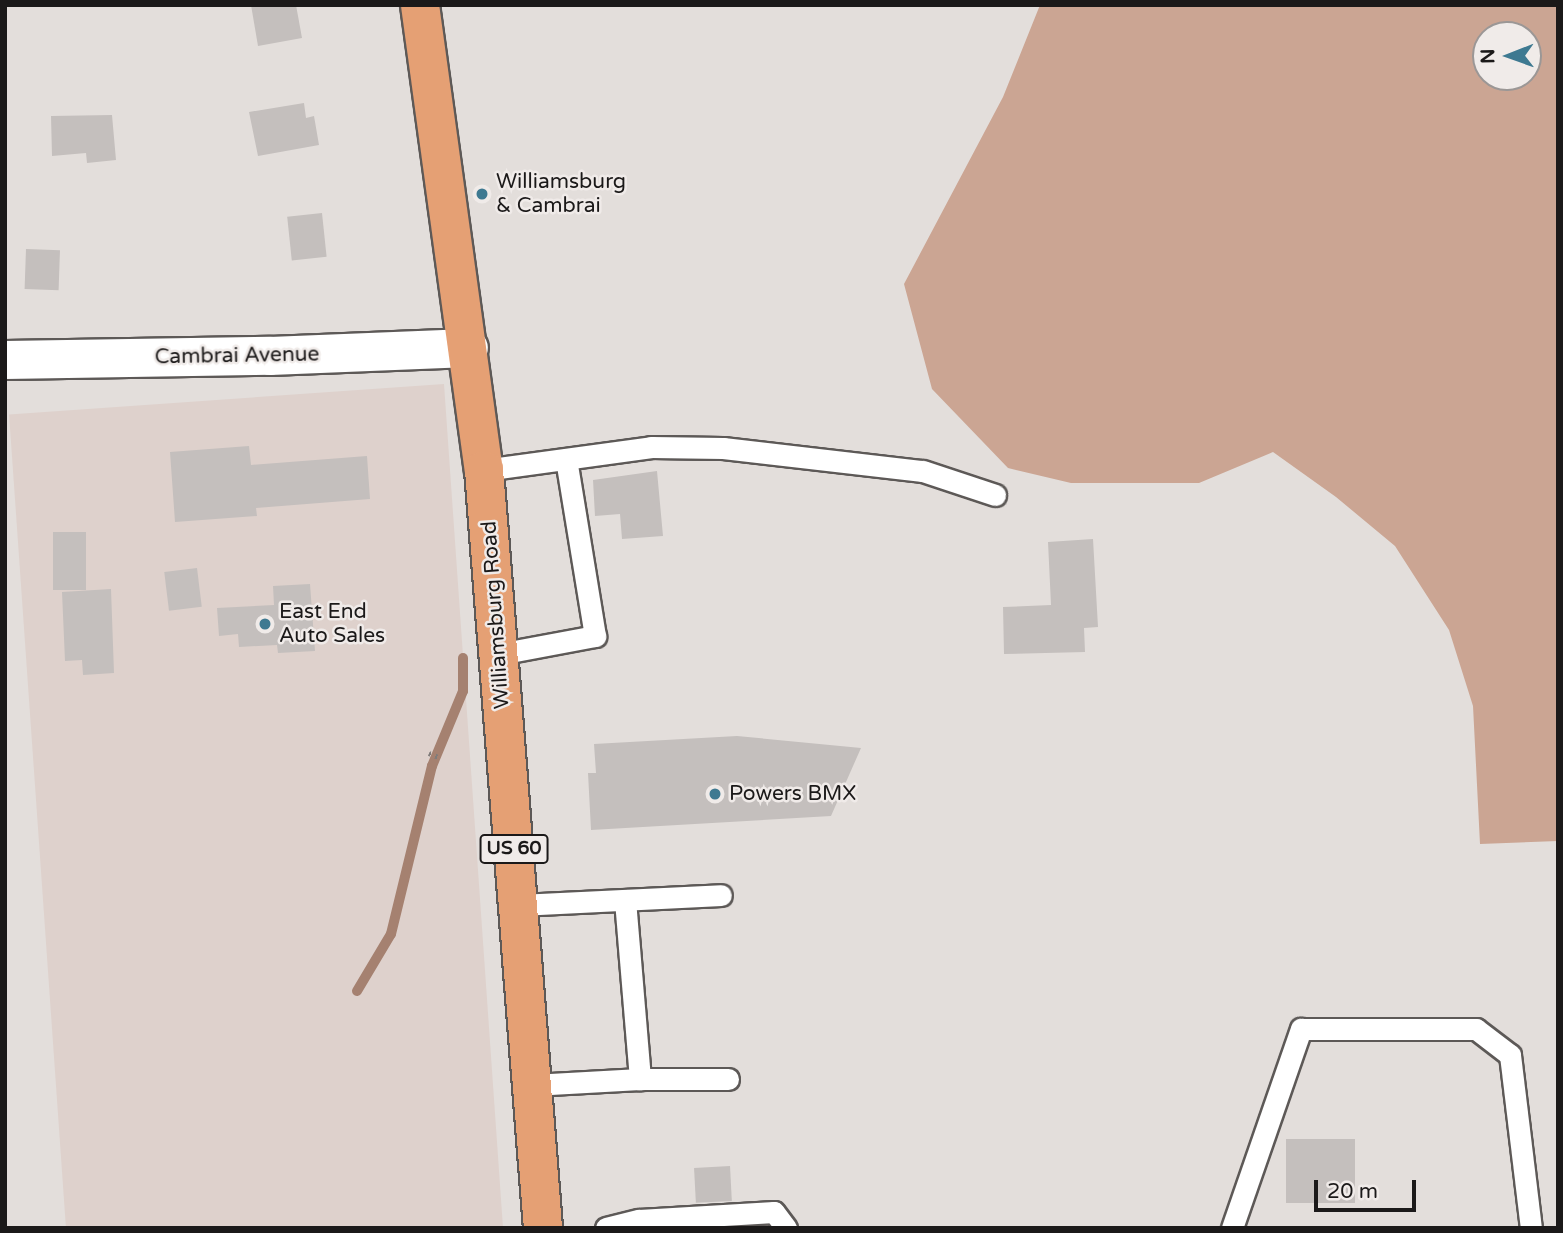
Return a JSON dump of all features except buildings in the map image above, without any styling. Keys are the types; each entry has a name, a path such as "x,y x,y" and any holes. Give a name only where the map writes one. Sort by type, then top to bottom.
{"main road":[{"name":"Williamsburg Road","path":"420,5 484,470 543,1228"}],"street":[{"name":"Cambrai Avenue","path":"5,360 270,356 469,348"}],"lane":[{"path":"484,470 651,447 723,448 923,471 995,495"},
{"path":"499,654 595,636 566,459"},
{"path":"519,905 721,895"},
{"path":"625,900 640,1079"},
{"path":"1232,1228 1301,1029 1476,1029 1510,1055 1531,1228"},
{"path":"532,1085 640,1079 728,1079"},
{"path":"606,1228 774,1212 786,1228"}],"path":[{"path":"429,753 441,758"}],"shaded area":[{"path":"1040,5 1558,5 1558,841 1480,844 1473,706 1449,630 1395,546 1336,497 1273,452 1199,483 1071,483 1008,468 932,389 904,284 1003,97"},
{"path":"444,384 503,1228 66,1228 9,414"}],"waterway":[{"path":"357,991 391,934 432,766 463,691 463,658"}],"place":[{"name":"Williamsburg & Cambrai","path":"482,194"},
{"name":"East End Auto Sales","path":"265,624"},
{"name":"Powers BMX","path":"715,794"}]}
